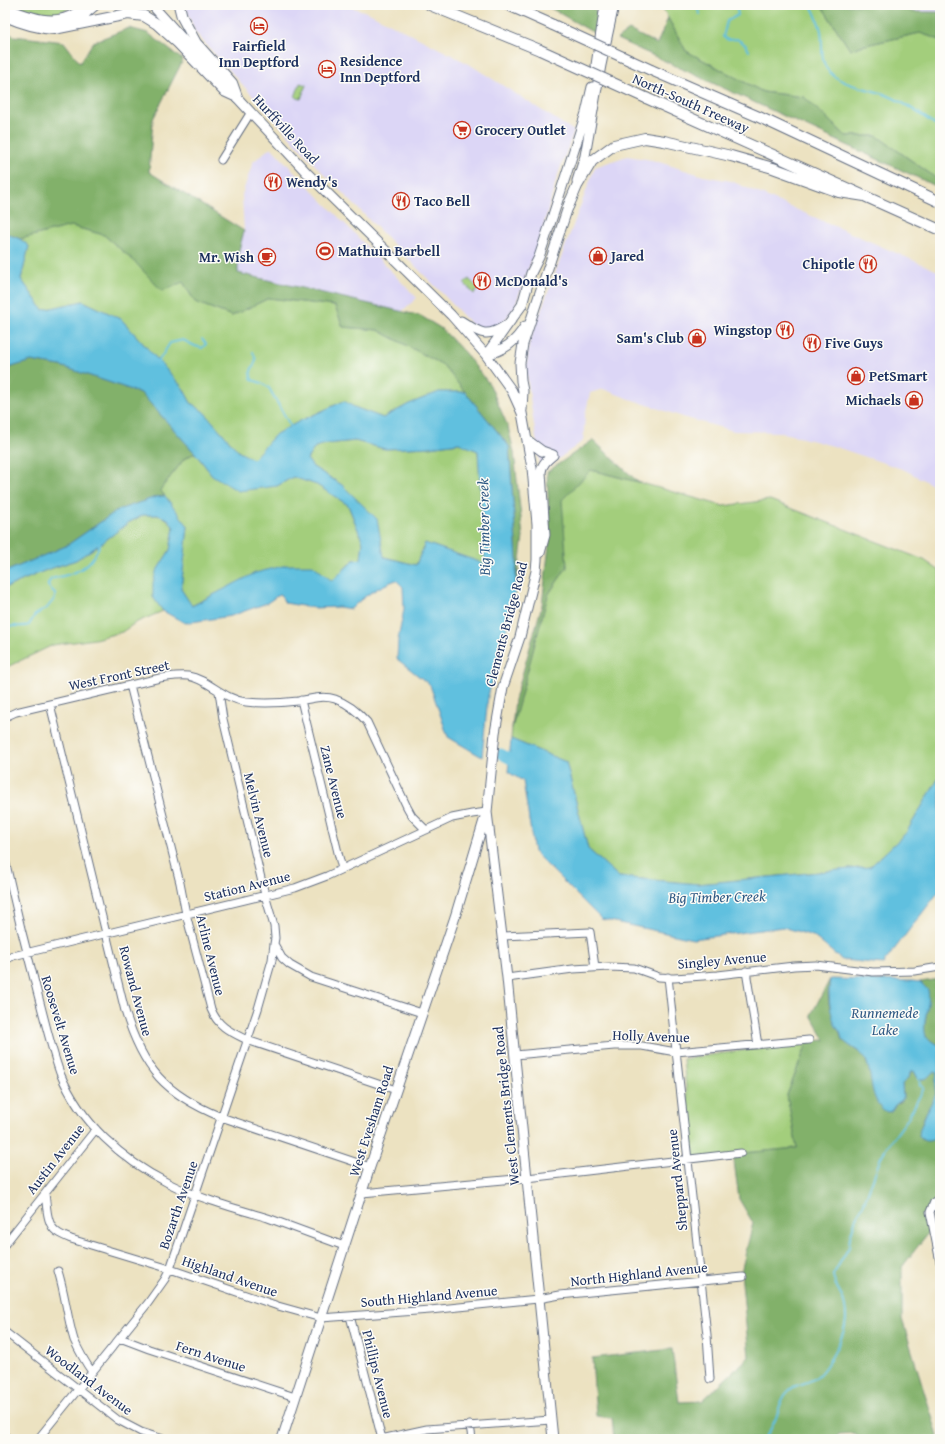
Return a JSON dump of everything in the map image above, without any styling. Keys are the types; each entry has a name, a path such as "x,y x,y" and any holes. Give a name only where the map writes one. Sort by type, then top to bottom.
{"highway":[{"path":"5,8 41,19 59,20 75,14 84,5"},
{"path":"70,26 94,5"},
{"path":"179,5 182,17 196,43 232,83 237,97"},
{"name":"North-South Freeway","path":"430,5 540,50 940,230"},
{"name":"North-South Freeway","path":"508,5 759,117 940,202"},
{"path":"518,5 553,25"},
{"path":"5,16 27,25 54,29 128,14 144,16 178,43 224,91 237,97"},
{"path":"568,207 577,186 592,161 614,145 645,138 664,140 731,156 773,168 839,192 864,196"}],"main road":[{"name":"Hurffville Road","path":"152,5 328,194 451,315 486,355"},
{"name":"Clements Bridge Road","path":"492,771 495,733 503,687 520,637 536,571 537,560 537,524 532,468 522,413 523,391 520,363 523,344 532,315 555,250 585,156 601,65 607,5"},
{"name":"Clements Bridge Road","path":"486,355 522,304 531,274 539,257 586,113 607,5"},
{"path":"451,315 478,332 490,334 509,323"},
{"name":"Clements Bridge Road","path":"486,355 501,351 512,342 522,332 532,315"},
{"name":"Clements Bridge Road","path":"486,355 512,391 522,413"},
{"path":"527,440 542,451 553,455 542,467 541,472 545,535 537,560"},
{"name":"West Clements Bridge Road","path":"492,771 486,812 507,978 553,1439"},
{"name":"West Evesham Road","path":"282,1439 370,1167 455,917 486,812"},
{"path":"472,859 482,850 487,849 492,853"}],"street":[{"path":"221,160 251,112"},
{"name":"West Front Street","path":"5,717 16,712 160,678 176,676 189,676 219,692 244,702 278,703 325,697 334,699 344,703 362,716 367,722 407,807 412,816 426,830"},
{"name":"Arline Avenue","path":"130,685 180,883 186,914 213,1016 230,1032 247,1040 396,1090"},
{"name":"Melvin Avenue","path":"219,692 223,719 265,895 274,926 274,944"},
{"name":"Zane Avenue","path":"300,700 342,869"},
{"name":"Rowand Avenue","path":"50,704 128,1018 142,1055 154,1074 174,1092 204,1110 370,1167"},
{"name":"Station Avenue","path":"5,960 107,933 295,888 327,876 452,818 486,812"},
{"name":"Roosevelt Avenue","path":"5,860 52,1049 61,1074 79,1106 96,1129 127,1159 167,1182 196,1194 344,1246"},
{"path":"502,936 590,932 595,967"},
{"path":"274,944 282,958 299,972 422,1013"},
{"name":"Bozarth Avenue","path":"38,1439 152,1297 165,1279 170,1269 247,1040 272,960 274,944"},
{"name":"Singley Avenue","path":"507,978 595,967 634,968 647,973 668,977 718,975 816,965 873,972 915,971 940,967"},
{"path":"746,971 758,1045"},
{"name":"Sheppard Avenue","path":"668,977 701,1281 710,1380"},
{"name":"Holly Avenue","path":"515,1056 614,1046 642,1046 676,1052 809,1040"},
{"name":"Austin Avenue","path":"5,1244 96,1129"},
{"path":"362,1193 527,1178 741,1153"},
{"name":"Highland Avenue","path":"44,1194 50,1224 57,1232 71,1239 170,1269 278,1306 321,1318"},
{"path":"940,1197 934,1202 930,1212 940,1262"},
{"path":"58,1270 74,1340 80,1354 92,1372"},
{"name":"North Highland Avenue","path":"538,1299 560,1295 743,1277"},
{"name":"South Highland Avenue","path":"321,1318 430,1310 538,1299"},
{"name":"Phillips Avenue","path":"350,1316 382,1439"},
{"name":"Woodland Avenue","path":"5,1332 118,1420 141,1432 163,1439"},
{"name":"Fern Avenue","path":"120,1338 295,1397"},
{"path":"382,1439 427,1429 551,1420"},
{"path":"470,1425 472,1439"},
{"path":"5,1436 9,1439"}],"shaded area":[{"path":"185,5 346,5 369,13 469,64 574,131 556,180 542,232 515,306 505,320 495,329 481,331 472,325 317,167 195,32"},
{"path":"900,5 940,5 940,12 914,11"},
{"path":"271,147 417,298 401,312 237,273 238,254 244,231 242,195 253,162"},
{"path":"627,156 652,160 704,176 731,181 940,272 940,489 905,470 833,446 780,432 734,431 686,418 603,389 590,393 585,416 583,441 541,472 526,370 529,343 595,167"}],"green space":[{"path":"13,5 74,5 67,10 60,12 44,13"},
{"path":"545,5 591,5 598,14 596,34"},
{"path":"661,5 821,5 850,50 861,46 920,33 940,40 940,178 936,178 877,136 846,136 804,97 763,92 686,51"},
{"path":"821,5 899,5 912,12 940,12 940,40 920,33 861,46 850,50"},
{"path":"668,18 686,51 763,92 804,97 846,136 877,136 936,178 940,178 940,188 617,39 629,30 657,44"},
{"path":"129,28 148,33 183,60 153,119 149,172 244,231 238,254 238,273 421,316 442,329 464,352 490,385 508,427 514,452 523,537 514,604 517,559 509,446 443,365 378,330 343,327 335,306 269,298 232,316 195,302 183,282 162,291 133,260 104,235 71,226 20,239 5,233 5,31 14,36 64,42 80,63 93,42"},
{"path":"300,83 306,85 301,99 295,97"},
{"path":"71,226 104,235 133,260 183,282 195,302 232,316 269,298 335,306 343,327 378,330 443,365 465,392 439,392 409,404 383,418 354,407 344,401 300,421 276,434 253,460 239,452 204,412 191,403 183,388 121,319 83,301 43,310 21,279 29,246 20,239"},
{"path":"469,279 479,289 474,294 464,283"},
{"path":"31,361 61,366 141,393 195,453 185,458 160,490 165,496 156,497 118,510 66,546 5,572 5,369"},
{"path":"593,440 638,482 591,470 562,500 567,567 548,595 512,728 515,700 542,605 550,537 547,472"},
{"path":"355,441 386,449 429,447 459,443 478,451 485,564 425,543 416,565 384,557 381,544 342,485 313,467 307,459 315,447 326,444"},
{"path":"195,453 212,475 277,486 293,477 317,485 348,505 363,542 361,560 353,560 332,582 246,579 191,606 181,589 188,526 160,490 185,458"},
{"path":"591,470 723,506 770,500 924,560 940,571 940,776 906,833 870,867 698,884 619,877 588,849 566,762 511,739 512,728 548,595 567,567 561,500"},
{"path":"143,515 161,516 168,520 174,528 170,550 156,572 153,597 163,611 135,623 122,632 95,639 53,645 5,668 5,588 44,571 76,560 102,543 128,523"},
{"path":"830,979 828,992 829,1004 842,1040 864,1056 887,1112 891,1111 895,1105 902,1101 902,1084 909,1077 912,1071 914,1071 919,1080 929,1076 935,1071 937,1074 935,1088 936,1094 923,1121 921,1132 922,1140 925,1141 932,1140 940,1135 940,1197 926,1210 928,1233 902,1267 902,1319 938,1436 937,1439 863,1439 853,1433 839,1434 835,1439 614,1439 612,1418 596,1416 592,1358 672,1349 679,1402 702,1401 749,1357 741,1272 753,1223 739,1199 733,1154 797,1148 787,1095 808,1041 825,1040 811,1015"},
{"path":"940,979 940,1046 926,1037 924,1032 928,990 920,982"},
{"path":"808,1041 787,1095 797,1148 734,1154 734,1159 694,1164 683,1059"}],"water":[{"path":"5,233 20,239 29,246 21,279 43,310 83,301 121,319 183,388 191,403 204,412 239,452 253,459 276,434 300,421 344,401 354,407 383,418 409,404 439,392 465,392 509,446 517,559 514,604 488,696 482,757 448,737 430,685 397,659 398,640 404,609 403,587 396,580 372,592 351,609 339,607 314,608 285,603 280,594 267,603 231,616 185,623 163,611 153,597 153,583 156,572 170,550 174,528 168,519 158,515 143,515 128,523 102,543 76,560 44,571 5,588 5,572 66,546 118,510 156,497 165,496 188,526 181,589 192,606 255,573 287,565 313,565 332,581 354,560 361,559 363,542 348,505 317,485 293,477 277,486 238,491 212,475 195,453 141,393 61,366 31,361 5,369","holes":["355,441 385,449 429,447 459,443 478,451 485,564 425,543 416,565 384,557 377,519 342,485 313,467 307,459 315,447 326,444"]},
{"path":"511,739 566,762 588,849 619,877 698,884 870,867 906,833 940,776 940,890 883,964 842,960 813,936 783,927 693,939 601,919 534,852 523,781 508,772"},
{"name":"Runnemede Lake","path":"830,979 912,981 920,982 928,990 929,996 925,1019 926,1037 940,1046 940,1135 938,1137 927,1141 921,1139 919,1136 927,1111 936,1094 935,1087 937,1073 933,1072 927,1078 919,1080 914,1071 911,1071 908,1078 902,1084 903,1099 895,1105 891,1111 887,1112 881,1108 874,1096 866,1060 861,1054 843,1040 835,1025 831,1013 829,990"}],"waterway":[{"path":"696,5 700,14"},
{"path":"736,5 738,15 727,21 723,37 728,40 737,39 746,45 749,51"},
{"path":"811,5 821,31 823,60 827,69 833,75 840,80 898,100 940,128"},
{"path":"937,126 940,120"},
{"path":"158,362 170,343 183,340 202,348 206,344 202,339"},
{"path":"253,352 256,360 251,371 252,380 262,383 269,388 291,427"},
{"path":"5,628 11,626 29,625 35,615 47,608 55,598 55,593 48,586 51,579 68,575 81,569 89,563 100,544"},
{"name":"Big Timber Creek","path":"501,754 522,765"},
{"path":"764,1439 774,1423 785,1395 792,1388 814,1379 819,1374 830,1360 843,1333 846,1313 844,1302 833,1275 849,1247 850,1237 856,1218 864,1203 881,1157 908,1118 924,1088 920,1085 919,1078"}],"place":[{"name":"Fairfield Inn Deptford","path":"259,26"},
{"name":"Residence Inn Deptford","path":"327,69"},
{"name":"Grocery Outlet","path":"462,130"},
{"name":"Wendy's","path":"273,182"},
{"name":"Taco Bell","path":"401,201"},
{"name":"Mathuin Barbell","path":"325,251"},
{"name":"Jared","path":"598,256"},
{"name":"Mr. Wish","path":"267,257"},
{"name":"Chipotle","path":"868,264"},
{"name":"McDonald's","path":"482,281"},
{"name":"Wingstop","path":"785,330"},
{"name":"Sam's Club","path":"697,338"},
{"name":"Five Guys","path":"812,343"},
{"name":"PetSmart","path":"856,376"},
{"name":"Michaels","path":"914,400"}]}
